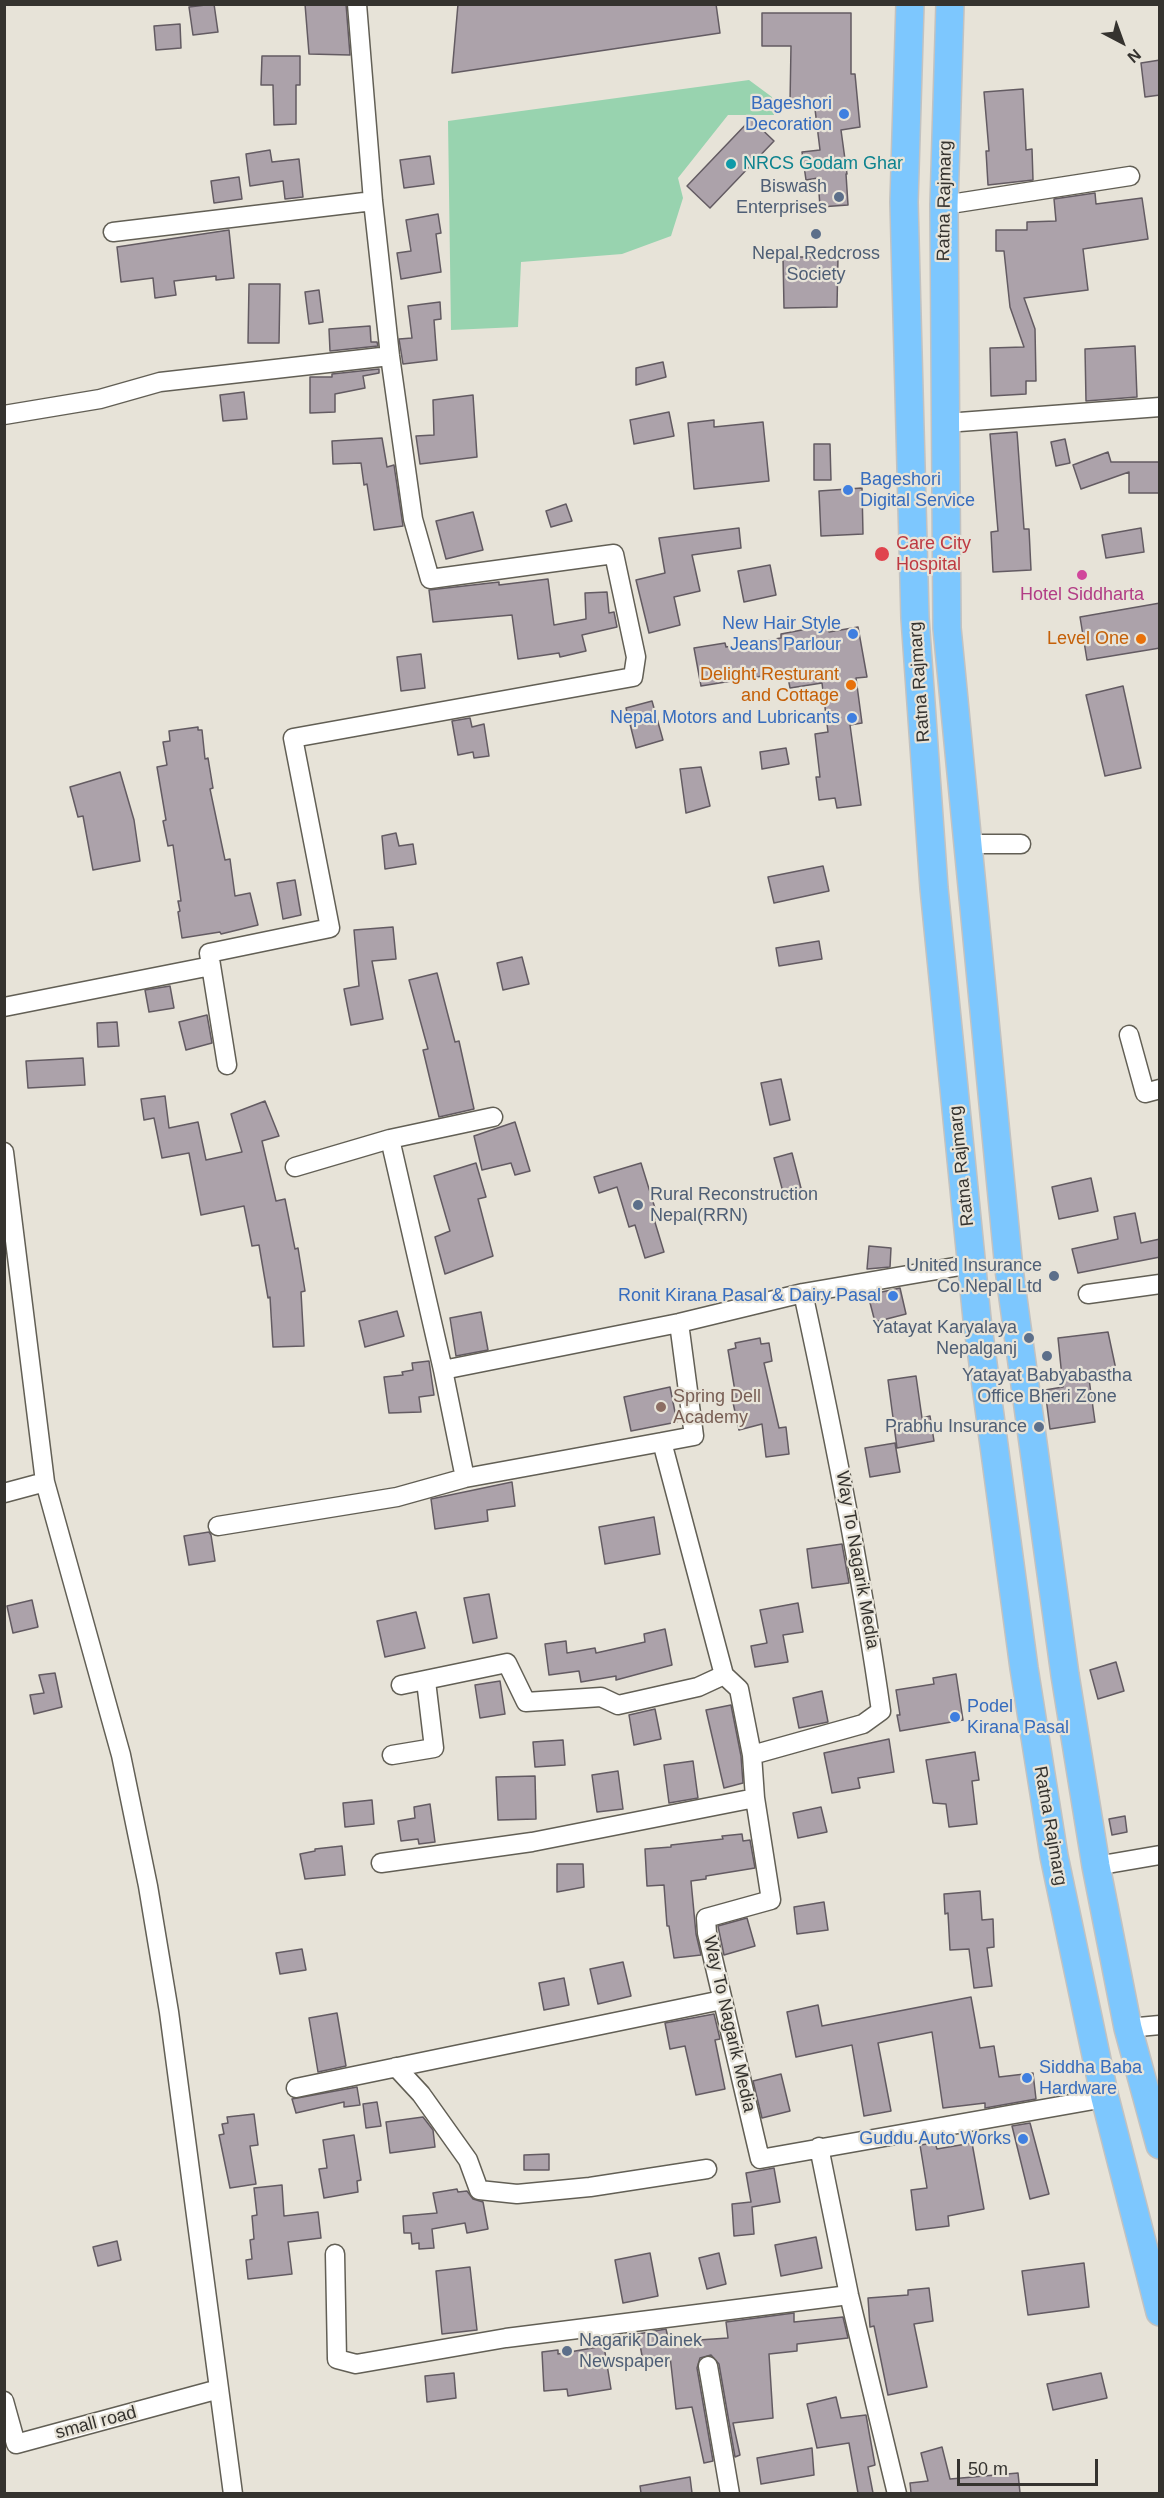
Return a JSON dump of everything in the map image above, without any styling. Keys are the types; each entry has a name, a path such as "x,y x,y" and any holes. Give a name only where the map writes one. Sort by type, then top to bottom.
{"highway":[{"name":"Ratna Rajmarg","path":"910,4 904,202 915,618 934,888 977,1319 1025,1680 1054,1856 1105,2098 1160,2312"},
{"name":"Ratna Rajmarg","path":"950,4 944,205 947,627 1009,1269 1065,1675 1096,1866 1128,2028 1160,2145"}],"street":[{"path":"227,1065 209,953 330,928 293,738 633,677 636,657 614,554 430,579 413,519 390,356 373,201 357,4"},
{"path":"944,205 1130,176"},
{"path":"113,232 373,201"},
{"path":"4,415 100,399 160,382 390,356"},
{"path":"946,423 1160,408"},
{"path":"969,844 1021,844"},
{"path":"4,1008 211,966"},
{"path":"1129,1035 1145,1093 1160,1089"},
{"path":"295,1167 390,1139 493,1117"},
{"path":"390,1139 443,1370 465,1478"},
{"path":"4,1152 45,1482 121,1755 148,1886 171,2024 233,2493"},
{"path":"443,1370 679,1323 802,1293 972,1264"},
{"path":"1088,1294 1160,1284"},
{"name":"Way To Nagarik Media","path":"802,1293 840,1460 869,1622 881,1711 863,1724 752,1755 755,1798 771,1900 706,1918 707,1933 760,2159 1105,2098"},
{"path":"218,1526 397,1497 465,1478 694,1436 679,1323"},
{"path":"662,1442 724,1675 739,1689 752,1755"},
{"path":"4,1493 45,1482"},
{"path":"401,1685 507,1663 526,1702 601,1697 618,1705 698,1687 724,1675"},
{"path":"392,1755 434,1748 426,1681"},
{"path":"381,1863 532,1842 755,1798"},
{"path":"1096,1866 1160,1855"},
{"path":"296,2088 723,2000"},
{"path":"1128,2028 1160,2025"},
{"path":"396,2067 421,2094 468,2160 479,2190 517,2194 708,2169"},
{"path":"819,2147 849,2295 897,2493"},
{"path":"335,2254 337,2359 356,2364 506,2338 849,2295"},
{"path":"708,2366 730,2493"},
{"name":"small road","path":"4,2401 16,2444 219,2389"}],"green space":[{"path":"749,80 772,97 774,115 728,115 678,178 683,198 671,236 622,254 521,262 518,327 451,330 448,121"}],"building":[{"path":"214,4 218,32 193,35 189,7"},
{"path":"305,4 346,4 350,55 309,54"},
{"path":"458,4 716,4 720,33 452,73"},
{"path":"762,13 851,13 851,74 855,74 860,127 841,130 847,174 848,205 820,207 818,178 806,180 802,152 820,150 814,101 790,104 791,46 762,46"},
{"path":"180,24 181,48 156,50 154,26"},
{"path":"262,56 300,56 300,85 296,85 296,124 274,125 273,85 261,85"},
{"path":"1160,60 1160,95 1145,97 1141,63"},
{"path":"1023,89 1026,150 1032,149 1033,180 988,185 986,151 989,151 984,92"},
{"name":"NRCS Godam Ghar","path":"751,119 774,141 710,208 687,186"},
{"path":"270,150 272,162 299,159 303,197 285,199 283,181 250,186 246,154"},
{"path":"430,156 434,184 404,188 400,160"},
{"path":"239,177 242,199 214,203 211,181"},
{"path":"1095,193 1096,204 1142,198 1148,239 1083,249 1088,290 1024,298 1035,329 1036,381 1026,381 1026,394 991,396 990,348 1024,347 1010,307 1004,251 996,251 996,230 1027,230 1027,222 1056,221 1054,199"},
{"path":"438,214 441,233 436,234 441,272 401,279 397,253 411,251 406,220"},
{"path":"229,230 234,278 216,280 216,276 174,281 176,295 155,298 153,278 121,282 117,247"},
{"path":"783,257 838,257 837,307 784,308"},
{"path":"249,284 280,284 279,343 248,343"},
{"path":"319,290 323,322 309,324 305,292"},
{"path":"440,302 441,319 434,320 437,360 403,364 399,339 412,338 408,306"},
{"path":"370,326 371,342 377,342 378,346 330,351 329,329"},
{"path":"1135,346 1137,397 1086,401 1085,349"},
{"path":"663,362 666,377 636,385 636,368"},
{"path":"379,369 379,373 363,376 365,388 335,394 335,412 310,413 310,377 332,377 332,374"},
{"path":"244,392 247,419 223,421 220,395"},
{"path":"473,395 477,457 420,464 416,436 434,435 433,400"},
{"path":"669,412 674,436 634,444 630,420"},
{"path":"714,420 714,427 763,422 769,481 694,489 688,423"},
{"path":"1017,432 1024,529 1029,529 1031,570 993,572 991,532 998,531 990,434"},
{"path":"382,438 387,467 394,465 403,526 374,530 367,484 364,485 361,463 333,464 332,441"},
{"path":"1065,439 1070,463 1056,466 1051,442"},
{"path":"814,444 830,444 831,480 814,480"},
{"path":"1108,452 1111,462 1160,462 1160,493 1129,493 1129,472 1081,489 1073,465"},
{"path":"862,488 863,534 821,536 819,491"},
{"path":"566,504 572,521 551,527 546,511"},
{"path":"473,512 483,550 446,559 436,521"},
{"path":"739,528 741,548 692,555 700,591 674,597 680,625 649,633 636,580 665,573 659,538"},
{"path":"1141,528 1144,552 1106,558 1102,535"},
{"path":"770,565 776,595 744,602 738,571"},
{"path":"548,579 554,625 586,619 585,593 607,592 609,613 614,612 617,627 582,635 586,651 560,657 559,653 518,659 512,615 433,622 429,590"},
{"path":"1160,603 1160,648 1087,660 1080,617"},
{"path":"828,625 829,632 858,627 867,677 856,678 862,723 850,725 861,805 837,808 835,798 819,800 816,777 820,777 815,734 828,732 822,683 790,688 787,672 701,686 694,648 725,643 726,647 781,638 781,634"},
{"path":"421,654 425,688 401,691 397,657"},
{"path":"1123,686 1141,768 1105,776 1086,695"},
{"path":"652,701 663,740 636,748 626,708"},
{"path":"470,718 472,727 484,724 489,756 474,758 473,752 458,755 452,721"},
{"path":"198,727 198,730 202,730 205,759 208,758 213,788 210,789 225,860 230,859 235,896 250,893 258,925 221,934 220,932 182,938 178,912 180,911 178,901 181,901 173,845 168,846 157,767 167,765 163,742 170,741 169,731"},
{"path":"786,748 789,764 762,769 760,752"},
{"path":"701,767 710,806 686,813 680,769"},
{"path":"120,772 134,820 140,861 93,870 83,816 78,817 70,787"},
{"path":"396,833 399,846 413,844 416,864 385,869 382,836"},
{"path":"823,866 829,891 774,903 768,877"},
{"path":"295,880 301,915 283,919 277,883"},
{"path":"393,927 396,959 372,961 383,1019 351,1025 344,989 359,986 354,930"},
{"path":"819,941 822,959 779,966 776,948"},
{"path":"522,957 529,984 503,990 497,963"},
{"path":"437,973 455,1042 459,1041 474,1109 439,1117 423,1050 428,1049 409,980"},
{"path":"170,986 174,1008 149,1012 145,990"},
{"path":"207,1015 212,1043 186,1050 179,1022"},
{"path":"117,1022 119,1046 98,1047 97,1023"},
{"path":"83,1058 85,1085 28,1088 26,1061"},
{"path":"781,1079 790,1120 770,1125 761,1083"},
{"path":"165,1096 169,1128 198,1122 206,1160 242,1152 231,1114 265,1101 279,1136 262,1141 276,1201 285,1199 295,1249 298,1248 305,1291 301,1292 304,1346 273,1347 270,1297 268,1298 259,1245 252,1246 244,1206 201,1215 189,1153 162,1158 154,1118 144,1120 141,1099"},
{"path":"515,1122 530,1171 515,1175 511,1163 482,1170 474,1136"},
{"path":"792,1153 802,1192 784,1196 774,1158"},
{"path":"476,1163 486,1197 478,1199 493,1256 445,1274 435,1237 450,1231 434,1176"},
{"name":"Rural Reconstruction Nepal(RRN)","path":"641,1163 658,1218 654,1219 664,1252 645,1258 635,1225 629,1227 617,1187 599,1193 594,1177"},
{"path":"1091,1178 1098,1211 1059,1219 1052,1187"},
{"path":"1135,1213 1141,1243 1160,1239 1160,1257 1078,1273 1072,1249 1118,1239 1114,1217"},
{"path":"869,1246 891,1248 890,1267 867,1269"},
{"path":"900,1288 906,1314 875,1322 868,1295"},
{"path":"397,1311 404,1336 365,1347 359,1321"},
{"path":"481,1312 488,1350 456,1356 450,1318"},
{"path":"1108,1332 1115,1365 1115,1378 1089,1379 1095,1422 1050,1429 1045,1390 1063,1387 1058,1338"},
{"path":"760,1338 761,1344 769,1343 772,1361 764,1363 779,1428 786,1427 789,1454 766,1457 762,1424 739,1430 732,1398 736,1397 728,1350 736,1348 735,1343"},
{"path":"429,1361 434,1395 419,1397 421,1412 389,1413 384,1377 403,1375 402,1372 413,1370 412,1363"},
{"path":"916,1376 922,1418 930,1416 934,1441 897,1448 888,1380"},
{"path":"670,1387 677,1422 631,1431 624,1397"},
{"path":"895,1443 900,1472 870,1477 865,1448"},
{"path":"512,1482 515,1506 487,1510 488,1521 435,1529 431,1499"},
{"path":"654,1517 660,1554 605,1564 599,1527"},
{"path":"209,1532 215,1561 189,1565 184,1536"},
{"path":"842,1544 849,1583 812,1588 807,1549"},
{"path":"489,1594 497,1638 473,1643 464,1598"},
{"path":"32,1600 38,1627 13,1633 7,1606"},
{"path":"798,1603 803,1632 783,1635 788,1662 755,1667 751,1646 767,1643 760,1610"},
{"path":"416,1612 425,1648 385,1657 377,1621"},
{"path":"665,1629 672,1665 616,1680 616,1676 581,1682 579,1671 549,1675 545,1644 566,1641 567,1653 595,1648 596,1653 645,1642 644,1634"},
{"path":"1116,1662 1124,1691 1098,1699 1090,1670"},
{"path":"55,1673 62,1707 34,1714 30,1695 44,1693 39,1675"},
{"path":"956,1674 963,1720 900,1731 896,1690 934,1684 933,1678"},
{"path":"500,1681 505,1714 480,1718 475,1685"},
{"path":"822,1691 828,1722 799,1728 793,1698"},
{"path":"731,1705 741,1756 743,1783 724,1788 706,1710"},
{"path":"655,1709 661,1739 634,1745 629,1715"},
{"path":"889,1739 894,1772 858,1778 860,1788 832,1793 824,1753"},
{"path":"563,1740 565,1765 535,1767 533,1742"},
{"path":"975,1752 979,1780 972,1781 977,1824 949,1827 946,1804 933,1803 926,1760"},
{"path":"693,1761 698,1798 669,1803 664,1765"},
{"path":"618,1771 623,1809 597,1812 592,1775"},
{"path":"535,1776 536,1819 498,1820 496,1777"},
{"path":"372,1800 374,1824 345,1827 343,1803"},
{"path":"430,1804 435,1842 419,1844 418,1839 401,1841 398,1821 415,1818 414,1807"},
{"path":"821,1807 827,1832 798,1838 793,1813"},
{"path":"1125,1816 1127,1832 1112,1835 1109,1819"},
{"path":"742,1834 743,1841 750,1840 755,1868 706,1876 706,1879 691,1881 696,1934 701,1955 674,1958 669,1926 667,1926 664,1885 647,1886 645,1849 723,1839 722,1836"},
{"path":"342,1846 345,1875 305,1879 300,1854 315,1851 315,1849"},
{"path":"557,1864 583,1864 584,1887 557,1892"},
{"path":"980,1891 982,1920 993,1919 994,1947 987,1948 992,1986 974,1988 969,1949 950,1950 948,1913 945,1914 944,1894"},
{"path":"824,1902 828,1930 797,1934 794,1907"},
{"path":"747,1918 755,1946 724,1955 718,1926"},
{"path":"302,1949 306,1970 280,1974 276,1953"},
{"path":"623,1962 631,1996 598,2004 590,1969"},
{"path":"564,1978 569,2005 544,2010 539,1983"},
{"path":"971,1997 980,2048 994,2046 999,2077 1033,2073 1036,2099 985,2108 985,2103 943,2108 932,2032 878,2043 891,2111 864,2116 852,2045 796,2057 787,2012 818,2005 822,2026"},
{"path":"337,2013 346,2066 318,2072 309,2018"},
{"path":"714,2014 720,2039 715,2040 725,2089 696,2095 685,2046 670,2049 665,2023"},
{"path":"781,2074 790,2111 762,2118 753,2081"},
{"path":"357,2087 360,2105 344,2107 344,2102 296,2113 292,2099"},
{"path":"377,2102 381,2126 366,2128 363,2104"},
{"path":"254,2114 258,2145 250,2146 256,2184 230,2188 219,2135 224,2134 222,2124 228,2123 227,2117"},
{"path":"423,2117 433,2130 435,2147 390,2153 386,2122"},
{"path":"1030,2123 1049,2194 1030,2199 1012,2126"},
{"path":"354,2135 361,2180 357,2181 358,2192 324,2198 319,2169 327,2168 323,2140"},
{"path":"935,2143 937,2149 972,2143 984,2209 948,2216 949,2226 916,2230 911,2190 927,2188 920,2145"},
{"path":"549,2154 549,2170 524,2170 524,2155"},
{"path":"774,2168 780,2202 752,2207 754,2234 734,2236 732,2204 751,2202 746,2173"},
{"path":"282,2185 284,2216 318,2212 321,2238 288,2242 292,2274 248,2279 246,2260 252,2259 250,2240 254,2239 252,2216 257,2215 254,2188"},
{"path":"457,2189 458,2192 467,2191 473,2199 483,2202 488,2229 467,2233 465,2223 432,2229 434,2248 419,2249 419,2243 412,2244 411,2233 404,2233 403,2216 437,2213 433,2193"},
{"path":"816,2237 822,2268 781,2276 775,2245"},
{"path":"117,2241 121,2260 98,2266 93,2247"},
{"path":"650,2253 658,2296 623,2303 615,2260"},
{"path":"719,2253 726,2284 707,2289 699,2258"},
{"path":"1084,2263 1089,2307 1028,2315 1022,2271"},
{"path":"470,2267 477,2330 442,2334 436,2271"},
{"path":"929,2288 933,2321 914,2324 927,2387 888,2395 874,2326 870,2327 868,2298 908,2295 908,2290"},
{"path":"794,2313 794,2322 843,2317 848,2338 797,2344 797,2351 769,2354 773,2418 733,2423 740,2455 735,2457 719,2364 711,2355 700,2358 697,2368 713,2461 704,2463 692,2407 676,2409 670,2356 643,2361 638,2334 666,2329 669,2342 728,2338 726,2322"},
{"path":"604,2346 611,2389 568,2396 567,2389 544,2391 542,2352 558,2350 558,2354"},
{"path":"454,2373 456,2398 427,2402 425,2376"},
{"path":"1101,2373 1107,2398 1053,2410 1047,2384"},
{"path":"836,2397 841,2418 866,2415 875,2465 868,2467 873,2493 858,2493 849,2443 817,2448 807,2404"},
{"path":"942,2447 950,2479 1018,2473 1020,2493 911,2493 910,2483 928,2481 921,2453"},
{"path":"812,2448 814,2475 761,2484 757,2458"},
{"path":"690,2477 692,2493 641,2493 640,2486"}],"place":[{"name":"Bageshori Decoration","path":"844,114"},
{"name":"NRCS Godam Ghar","path":"731,164"},
{"name":"Biswash Enterprises","path":"839,197"},
{"name":"Nepal Redcross Society","path":"816,234"},
{"name":"Bageshori Digital Service","path":"848,490"},
{"name":"Care City Hospital","path":"882,554"},
{"name":"Hotel Siddharta","path":"1082,575"},
{"name":"New Hair Style Jeans Parlour","path":"853,634"},
{"name":"Level One","path":"1141,639"},
{"name":"Delight Resturant and Cottage","path":"851,685"},
{"name":"Nepal Motors and Lubricants","path":"852,718"},
{"name":"Rural Reconstruction Nepal(RRN)","path":"638,1205"},
{"name":"United Insurance Co.Nepal Ltd","path":"1054,1276"},
{"name":"Ronit Kirana Pasal & Dairy Pasal","path":"893,1296"},
{"name":"Yatayat Karyalaya Nepalganj","path":"1029,1338"},
{"name":"Yatayat Babyabastha Office Bheri Zone","path":"1047,1356"},
{"name":"Spring Dell Academy","path":"661,1407"},
{"name":"Prabhu Insurance","path":"1039,1427"},
{"name":"Podel Kirana Pasal","path":"955,1717"},
{"name":"Siddha Baba Hardware","path":"1027,2078"},
{"name":"Guddu Auto Works","path":"1023,2139"},
{"name":"Nagarik Dainek Newspaper","path":"567,2351"}]}
